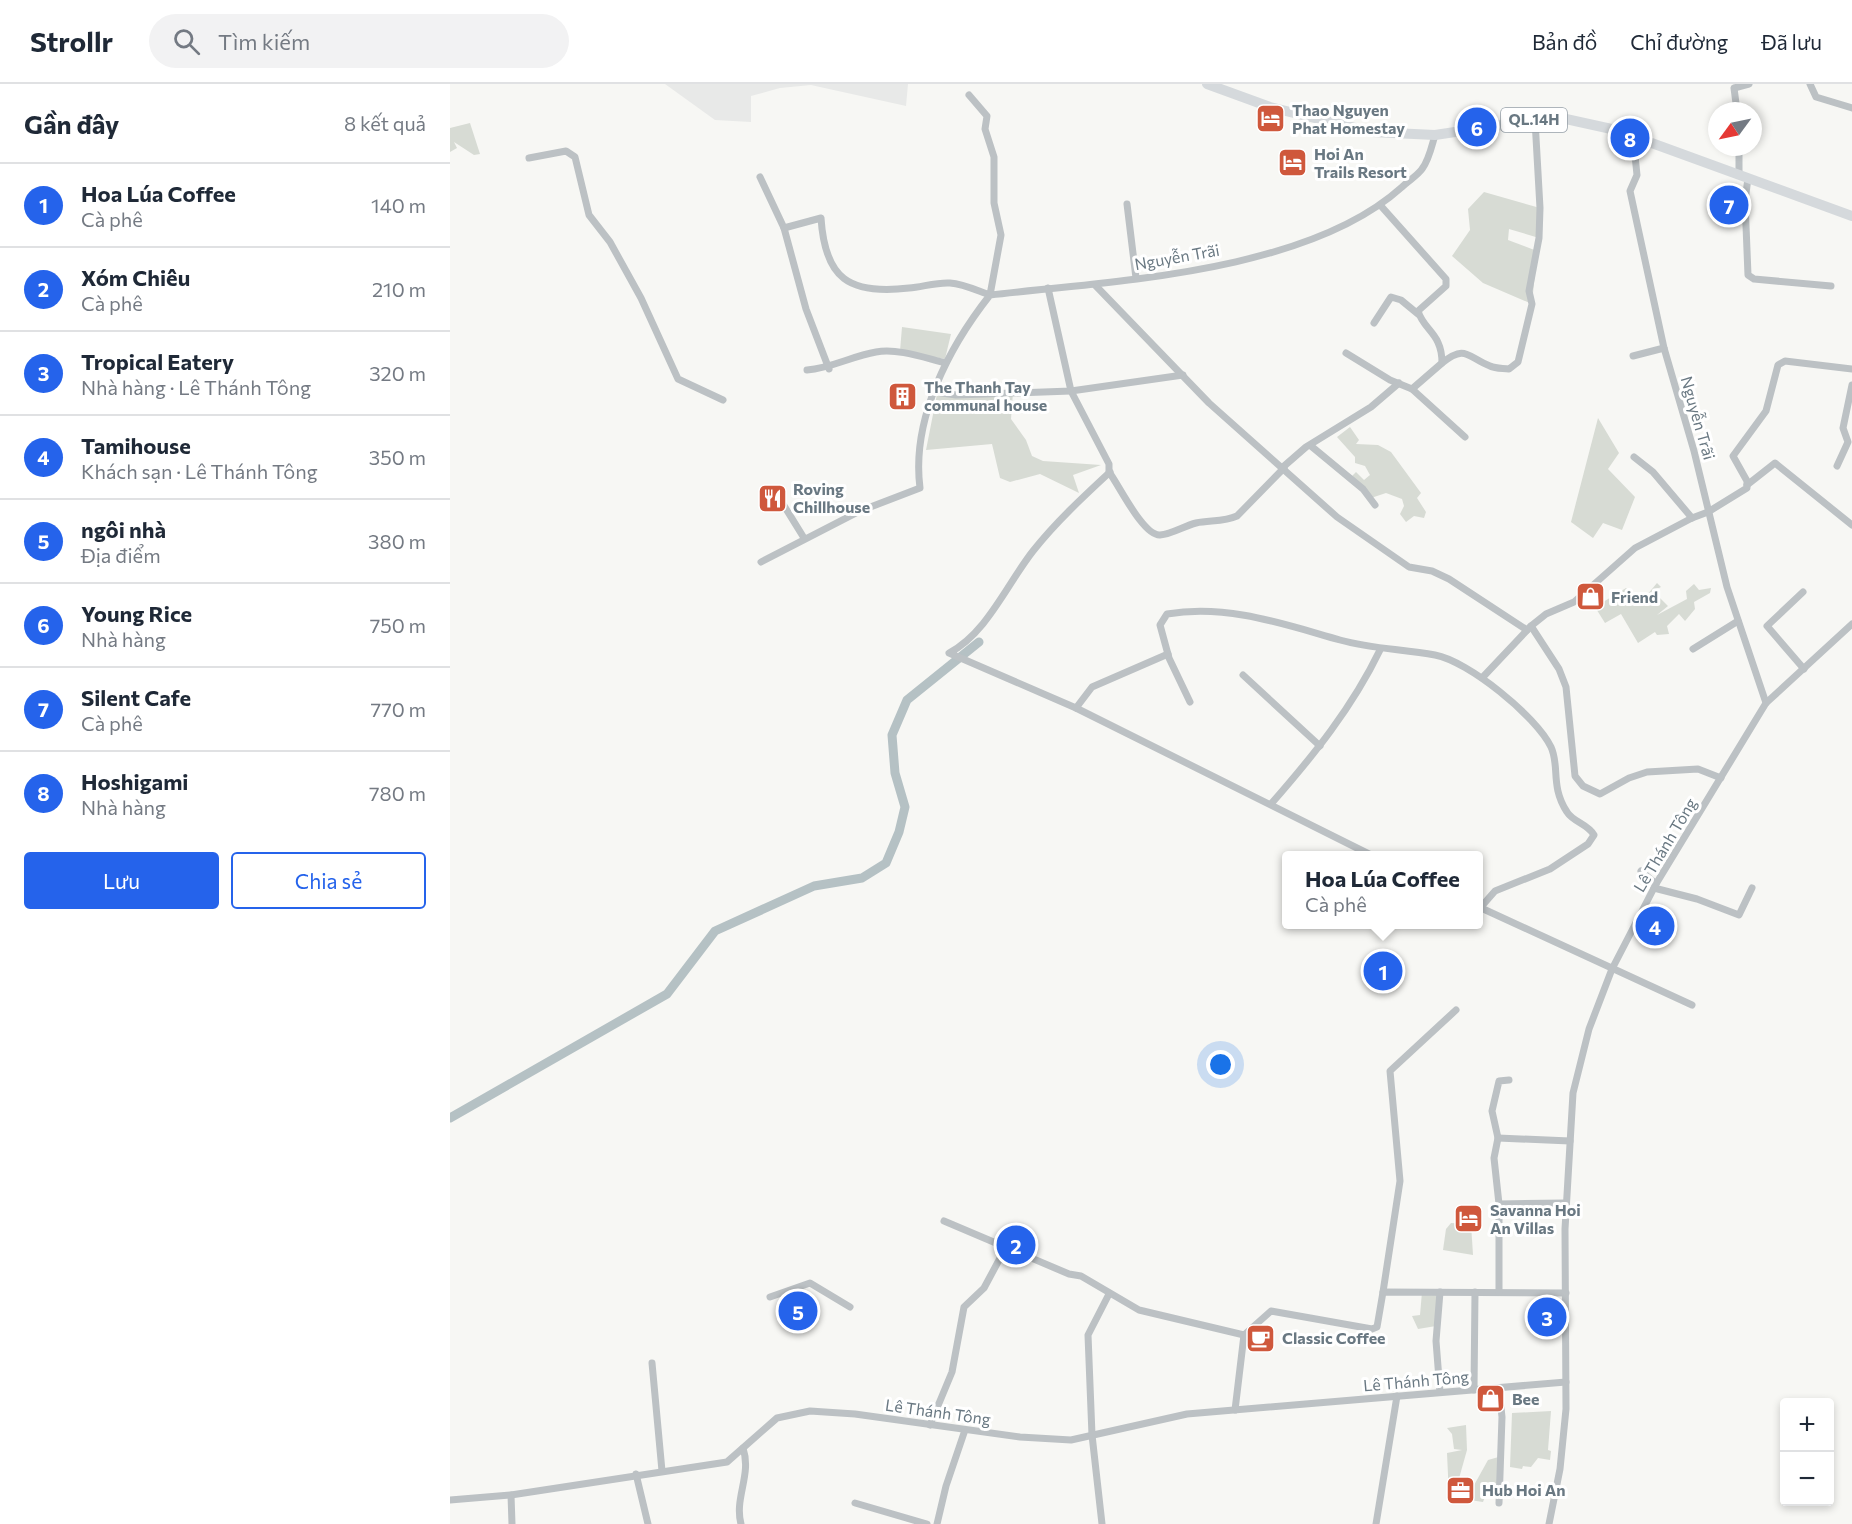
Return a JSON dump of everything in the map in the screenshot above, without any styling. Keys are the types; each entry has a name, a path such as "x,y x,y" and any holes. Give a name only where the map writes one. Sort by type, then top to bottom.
{"main road":[{"name":"QL.14H","path":"1207,84 1270,107 1372,132 1436,135 1535,120 1566,119 1633,136 1852,216"}],"street":[{"path":"1736,102 1734,88 1749,84"},
{"path":"1810,84 1816,97 1852,108"},
{"path":"761,562 860,511 920,488 920,447 935,392 946,363 990,295 1001,235 994,203 994,157 985,129 987,116 969,95"},
{"path":"1412,389 1454,354 1462,352 1496,368 1509,369 1518,362 1532,304 1529,291 1539,238 1540,208 1535,120"},
{"name":"Nguyễn Trãi","path":"990,295 1095,285 1227,262 1314,240 1381,206 1423,168 1436,135"},
{"name":"Nguyễn Trãi","path":"1633,136 1637,175 1630,191 1664,348 1694,451 1738,621 1766,703"},
{"path":"529,158 566,150 575,157 589,215 610,242 641,298 678,379 723,400"},
{"path":"1740,156 1749,275 1754,279 1831,286"},
{"path":"760,177 784,228 806,309 829,369"},
{"path":"1127,204 1136,278"},
{"path":"1381,206 1446,279 1446,286 1426,302 1418,314"},
{"path":"784,228 821,218 828,261 840,277 854,284 893,290 948,283 990,295"},
{"path":"1095,285 1217,410 1337,517 1409,567 1432,571 1449,579 1529,628 1559,669 1566,687 1575,776 1583,786 1600,794 1641,774 1698,769 1721,777"},
{"path":"1048,288 1071,392 1109,464 1110,472 1139,521 1150,532 1160,535 1205,521 1229,520 1236,516 1283,467 1371,407 1399,383"},
{"path":"1374,323 1390,297 1401,300 1418,314 1438,340 1442,350 1442,363"},
{"path":"1633,356 1664,348"},
{"path":"807,370 829,369 885,351 946,363"},
{"path":"1346,353 1412,389 1465,437"},
{"path":"1747,485 1732,456 1766,411 1778,365 1785,361 1852,369"},
{"path":"935,392 956,395 1071,392 1183,375"},
{"path":"1837,465 1848,442 1843,428 1852,385"},
{"path":"1311,446 1363,489 1375,505"},
{"path":"1634,457 1653,472 1692,518"},
{"path":"1482,678 1529,628 1546,614 1574,602 1635,548 1739,495 1747,485 1775,464 1852,525"},
{"path":"1110,472 1062,517 1033,551 974,633 948,653 1076,708 1365,851"},
{"path":"783,504 804,538"},
{"path":"1803,592 1767,626 1804,669"},
{"path":"1190,702 1168,654 1160,625 1167,614 1206,611 1234,612 1269,619 1380,650 1435,655 1482,678 1525,714 1552,748 1557,793 1568,815 1587,826 1594,835 1587,844 1550,869 1537,876 1519,879 1495,891 1483,904"},
{"path":"1692,650 1738,621"},
{"name":"Lê Thánh Tông","path":"450,1500 511,1495 636,1474 727,1462 777,1418 810,1411 1071,1440 1187,1414 1566,1382 1565,1203 1575,1082 1589,1029 1612,969 1655,886 1766,703 1852,624"},
{"path":"1271,804 1320,747 1364,683 1380,650"},
{"path":"1076,708 1092,687 1168,654"},
{"path":"1243,675 1320,747"},
{"path":"1641,872 1655,886 1739,915 1752,888"},
{"path":"1483,908 1692,1005"},
{"path":"1235,1410 1244,1335 1271,1311 1372,1329 1377,1327 1400,1181 1390,1071 1456,1010"},
{"path":"1499,1292 1499,1204 1494,1158 1498,1138 1492,1111 1498,1081 1509,1080"},
{"path":"1498,1138 1570,1141"},
{"path":"1499,1204 1565,1203"},
{"path":"944,1221 1069,1274 1081,1276 1139,1310 1244,1335"},
{"path":"930,1425 951,1372 964,1307 984,1288 1006,1247"},
{"path":"770,1298 810,1283 850,1306"},
{"path":"1383,1292 1566,1293"},
{"path":"1440,1292 1436,1341 1440,1392"},
{"path":"1474,1390 1475,1292"},
{"path":"1102,1524 1092,1435 1088,1335 1109,1294"},
{"path":"652,1363 662,1471"},
{"path":"1549,1524 1564,1440 1566,1382"},
{"path":"1499,1388 1502,1417 1499,1503"},
{"path":"1376,1524 1397,1396"},
{"path":"938,1524 946,1486 965,1430"},
{"path":"741,1524 739,1500 744,1488 747,1460 743,1448"},
{"path":"636,1474 648,1524"},
{"path":"511,1495 512,1524"},
{"path":"855,1503 927,1524"}],"shaded area":[{"path":"665,84 908,84 906,106 811,85 780,88 751,96 751,122 715,120"},
{"path":"470,123 480,154 474,155 454,142 457,148 450,152 450,128"},
{"path":"1484,192 1540,208 1539,238 1509,229 1508,240 1537,251 1532,304 1483,283 1452,256 1470,230 1468,209"},
{"path":"902,327 951,334 945,359 900,351"},
{"path":"1013,392 1011,419 1026,440 1032,456 1043,461 1101,465 1073,475 1079,493 1040,474 1010,482 1000,478 992,444 926,450 937,394"},
{"path":"1598,418 1619,453 1608,469 1635,497 1622,530 1603,523 1593,538 1571,522"},
{"path":"1350,427 1359,440 1356,444 1378,445 1391,452 1421,493 1417,498 1426,512 1424,518 1414,516 1406,522 1400,514 1404,506 1402,499 1386,493 1371,498 1350,478 1356,472 1364,480 1370,475 1365,466 1355,463 1355,457 1337,437"},
{"path":"1657,583 1661,587 1653,591 1668,606 1657,615 1687,599 1686,591 1694,584 1699,590 1711,588 1710,593 1694,602 1695,609 1685,621 1679,614 1667,626 1669,634 1657,635 1655,632 1638,643 1621,614 1605,623 1595,607 1626,588 1634,593 1634,598 1647,595"},
{"path":"1451,1223 1471,1224 1473,1255 1443,1250 1446,1229"},
{"path":"1422,1292 1443,1292 1436,1326 1418,1329 1412,1316 1420,1315"},
{"path":"1551,1411 1548,1450 1551,1451 1550,1460 1538,1458 1531,1467 1523,1466 1522,1469 1510,1467 1512,1413"},
{"path":"1466,1425 1467,1450 1458,1482 1473,1487 1488,1460 1502,1456 1497,1483 1489,1486 1483,1502 1449,1497 1447,1453 1462,1450 1454,1449 1452,1434 1447,1428"}],"waterway":[{"path":"450,1118 667,994 715,931 814,886 862,878 886,863 899,832 905,807 895,773 892,735 907,700 979,642"}],"place":[{"name":"Thao Nguyen Phat Homestay","path":"1271,119"},
{"name":"Young Rice","path":"1477,127"},
{"name":"Hoshigami","path":"1630,138"},
{"name":"Hoi An Trails Resort","path":"1293,163"},
{"name":"Silent Cafe","path":"1729,205"},
{"name":"The Thanh Tay communal house","path":"903,396"},
{"name":"Roving Chillhouse","path":"772,498"},
{"name":"Friend","path":"1590,597"},
{"name":"Tamihouse","path":"1655,926"},
{"name":"Hoa Lúa Coffee","path":"1383,971"},
{"name":"Savanna Hoi An Villas","path":"1469,1219"},
{"name":"Xóm Chiêu","path":"1016,1245"},
{"name":"ngôi nhà","path":"798,1311"},
{"name":"Tropical Eatery","path":"1547,1317"},
{"name":"Classic Coffee","path":"1261,1338"},
{"name":"Bee","path":"1491,1399"},
{"name":"Hub Hoi An","path":"1461,1490"}]}
